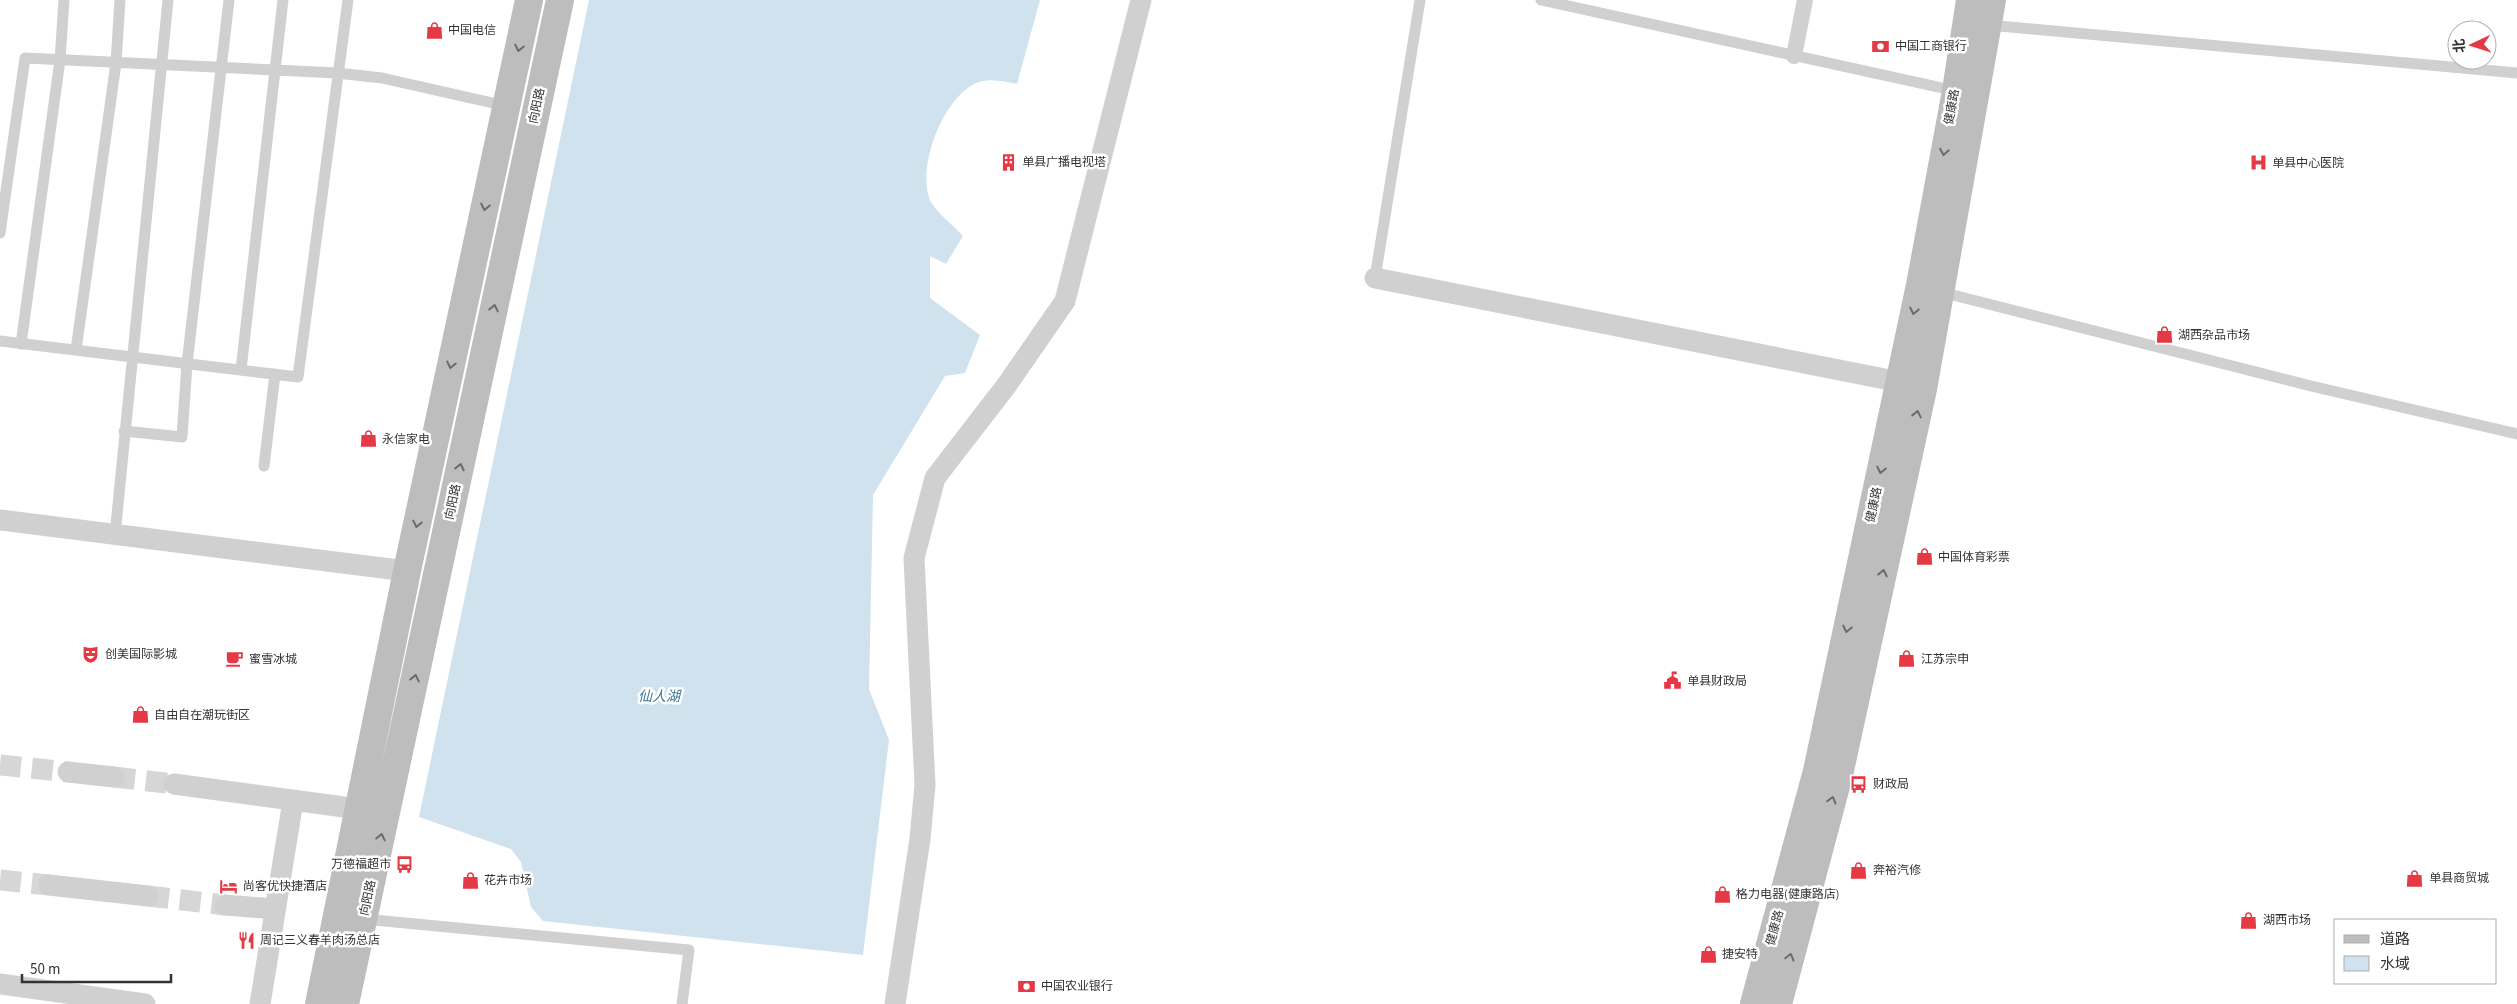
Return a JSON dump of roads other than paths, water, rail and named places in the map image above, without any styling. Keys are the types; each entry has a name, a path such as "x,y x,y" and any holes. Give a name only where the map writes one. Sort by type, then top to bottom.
{"main road":[{"path":"319,1004 407,571 529,0"},
{"name":"向阳路","path":"345,1004 560,0"},
{"name":"健康路","path":"1754,1004 1817,771 1900,382 1956,91 1970,0"},
{"name":"健康路","path":"1778,1004 1839,775 1921,399 1990,13"}],"street":[{"path":"895,1004 920,839 925,785 914,558 935,478 1006,386 1065,301 1141,0"},
{"path":"1794,56 1805,0"},
{"path":"1375,278 1900,382"},
{"path":"0,520 407,571"},
{"path":"68,772 114,777"},
{"path":"174,784 359,809"},
{"path":"260,1004 294,801"},
{"path":"49,885 148,896"},
{"path":"225,905 276,909"},
{"path":"0,984 146,1004"}],"lane":[{"path":"21,344 60,60 64,0"},
{"path":"76,350 116,62 120,0"},
{"path":"115,535 168,0"},
{"path":"124,431 182,437 186,364 222,67 228,0"},
{"path":"241,370 284,0"},
{"path":"0,341 298,377 348,0"},
{"path":"1375,278 1420,0"},
{"path":"1541,0 1956,91"},
{"path":"1990,13 2517,73"},
{"path":"0,233 26,58 338,72 382,78 506,106"},
{"path":"1941,292 2355,396 2517,434"},
{"path":"264,466 275,374"},
{"path":"363,918 689,950 682,1004"}],"water":[{"name":"仙人湖","path":"589,0 1040,0 1017,84 988,80 979,82 966,89 944,116 930,151 927,186 930,200 963,236 946,264 930,256 930,298 980,335 965,373 945,376 873,495 869,689 889,740 863,955 543,921 531,907 521,862 511,849 419,817"}],"tunnel":[{"path":"0,765 68,772"},
{"path":"114,777 174,784"},
{"path":"0,880 49,885"},
{"path":"148,896 225,905"}],"place":[{"name":"中国电信","path":"434,30"},
{"name":"中国工商银行","path":"1881,46"},
{"name":"单县广播电视塔","path":"1008,162"},
{"name":"单县中心医院","path":"2258,163"},
{"name":"湖西杂品市场","path":"2164,335"},
{"name":"永信家电","path":"368,439"},
{"name":"中国体育彩票","path":"1924,557"},
{"name":"创美国际影城","path":"91,654"},
{"name":"蜜雪冰城","path":"235,659"},
{"name":"江苏宗申","path":"1907,659"},
{"name":"单县财政局","path":"1673,681"},
{"name":"自由自在潮玩街区","path":"140,715"},
{"name":"财政局","path":"1859,784"},
{"name":"万德福超市","path":"405,864"},
{"name":"奔裕汽修","path":"1859,870"},
{"name":"单县商贸城","path":"2415,878"},
{"name":"花卉市场","path":"470,880"},
{"name":"尚客优快捷酒店","path":"229,886"},
{"name":"格力电器(健康路店)","path":"1722,894"},
{"name":"湖西市场","path":"2249,920"},
{"name":"周记三义春羊肉汤总店","path":"246,940"},
{"name":"捷安特","path":"1708,954"},
{"name":"中国农业银行","path":"1027,986"}]}
